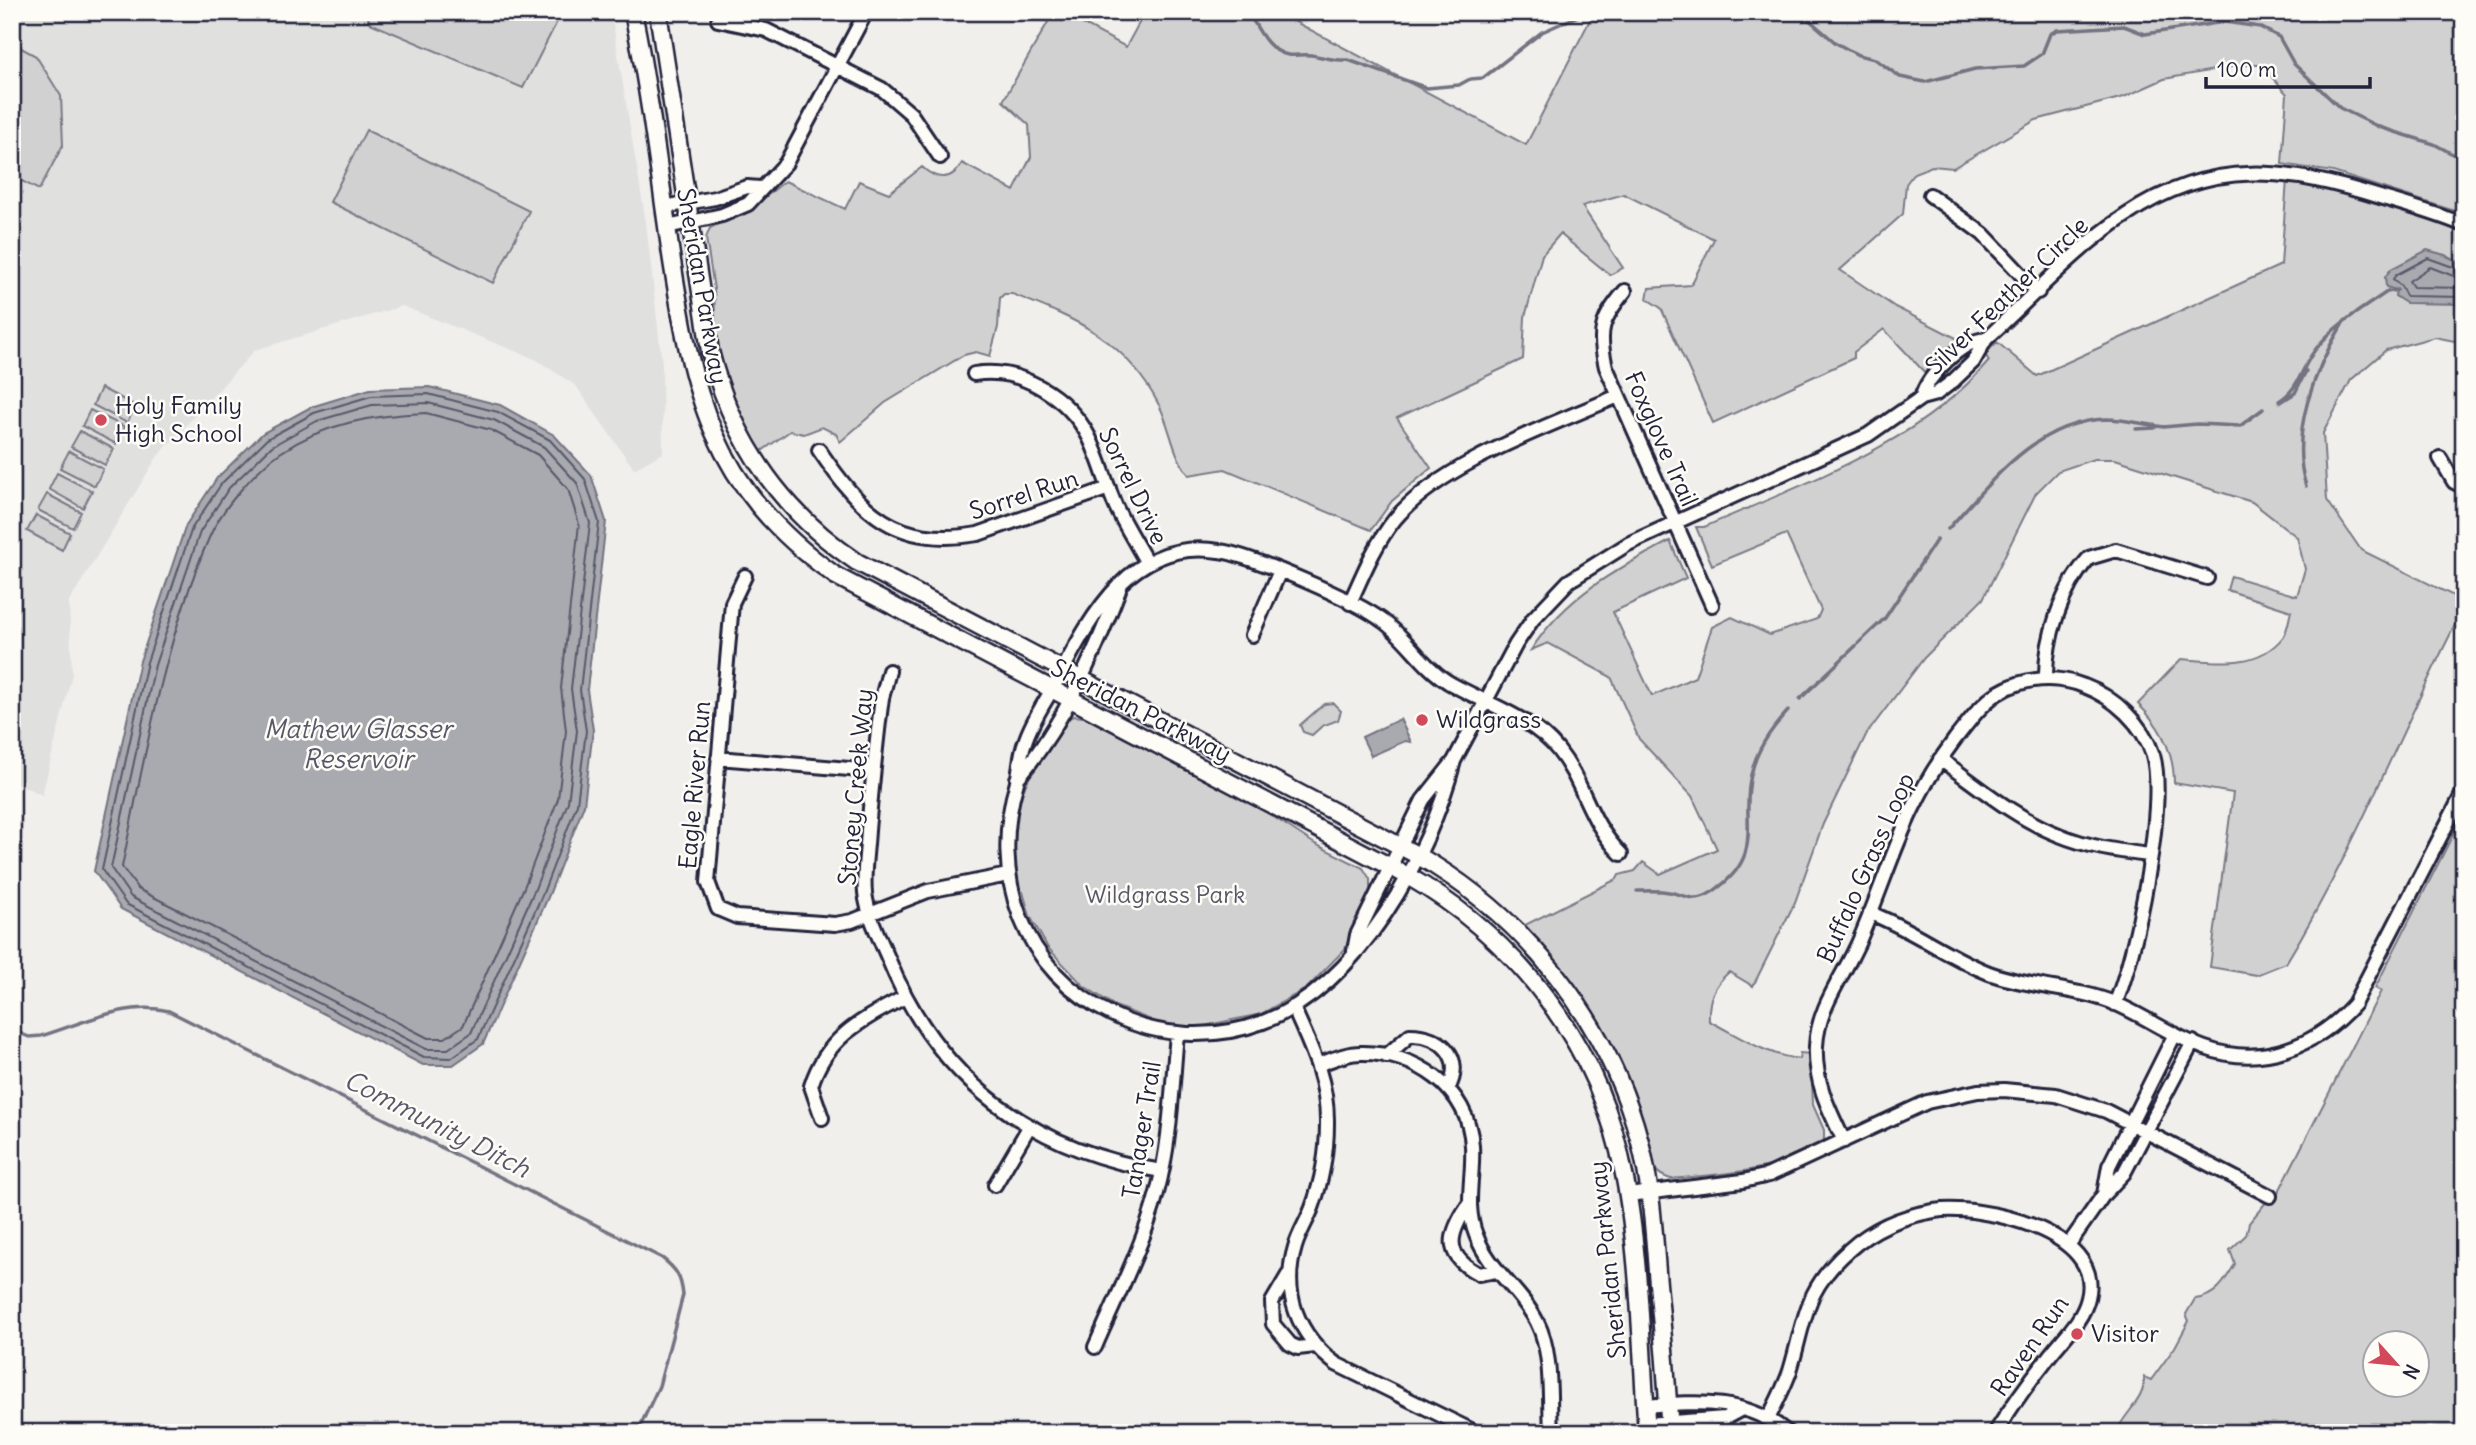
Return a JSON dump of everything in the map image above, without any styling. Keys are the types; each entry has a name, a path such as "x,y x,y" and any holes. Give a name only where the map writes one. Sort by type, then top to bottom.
{"main road":[{"name":"Sheridan Parkway","path":"634,12 695,387 719,447 760,509 796,545 836,576 1391,866 1458,908 1489,934 1531,978 1559,1014 1586,1061 1615,1136 1628,1195 1647,1428"},
{"name":"Sheridan Parkway","path":"658,12 707,332 721,390 740,436 780,495 821,536 857,562 1401,846 1473,892 1504,918 1546,962 1582,1011 1602,1044 1628,1103 1640,1142 1649,1192 1670,1427"}],"street":[{"path":"667,227 722,215 748,204 786,163 797,147 866,12"},
{"path":"718,20 766,30 897,99 918,122 940,157"},
{"name":"Silver Feather Circle","path":"1354,951 1357,936 1423,800 1454,761 1533,619 1569,581 1612,552 1868,435 1921,398 1936,394 1973,362 1986,339 2123,216 2169,191 2224,176 2254,172 2311,176 2464,225"},
{"path":"664,208 747,187 760,188"},
{"path":"1930,195 1983,234 2038,292"},
{"name":"Foxglove Trail","path":"1625,291 1605,314 1601,332 1605,367 1712,605"},
{"name":"Sorrel Drive","path":"974,374 993,371 1011,374 1048,392 1064,405 1087,435 1109,488 1147,563"},
{"path":"1350,603 1383,535 1428,487 1467,464 1618,396"},
{"name":"Sorrel Run","path":"819,450 846,490 872,514 905,531 931,537 978,534 1109,488"},
{"path":"2440,458 2454,482 2464,487"},
{"path":"2046,679 2045,657 2054,622 2083,566 2104,545 2207,578"},
{"name":"Silver Feather Circle","path":"1454,761 1443,805 1379,927 1317,991 1293,1007 1243,1028 1212,1033 1177,1034 1125,1021 1085,999 1067,984 1028,935 1008,875 1006,833 1025,739 1089,620 1122,583 1147,563 1181,551 1200,549 1232,553 1350,603 1384,621 1445,680 1532,726 1559,751 1601,834 1621,853"},
{"path":"1252,635 1279,573"},
{"name":"Eagle River Run","path":"745,576 732,603 718,758 708,882 718,909 737,917 819,925 852,921 928,891 1008,875"},
{"path":"1017,780 1041,752 1107,623 1122,583"},
{"name":"Stoney Creek Way","path":"889,671 882,698 873,771 864,881 870,914 905,997 936,1045 958,1071 994,1103 1029,1127 1083,1152 1162,1171"},
{"name":"Buffalo Grass Loop","path":"1844,1140 1819,1085 1816,1044 1825,1007 1850,962 1899,834 1940,759 1986,702 2014,685 2046,679 2077,683 2099,693 2126,712 2146,739 2152,753 2157,786 2136,940 2115,1004"},
{"path":"718,758 873,771"},
{"path":"1940,759 2015,813 2058,835 2108,849 2148,855"},
{"path":"1870,913 1899,924 1989,973 2115,1004 2193,1042 2239,1055 2279,1052 2311,1040 2342,1017 2364,989 2464,791"},
{"path":"822,1118 811,1086 831,1045 855,1024 905,997"},
{"path":"1293,1007 1320,1064 1328,1122 1324,1169 1288,1275 1272,1302 1273,1324 1290,1344 1298,1348 1315,1346"},
{"name":"Tanager Trail","path":"1095,1347 1148,1222 1162,1171 1177,1034"},
{"path":"1768,1419 1790,1369 1798,1332 1814,1293 1837,1261 1870,1234 1906,1218 1933,1211 1962,1210 2022,1223 2068,1244 2104,1194 2124,1173 2138,1128 2175,1034"},
{"path":"1385,1055 1410,1035 1435,1038 1452,1056 1455,1070 1448,1089"},
{"path":"2104,1194 2109,1166 2138,1128 2193,1042"},
{"path":"1320,1064 1360,1053 1385,1055 1410,1061 1431,1071 1448,1089 1468,1122 1472,1146 1469,1204 1471,1222 1480,1246 1496,1271 1526,1304 1543,1337 1550,1433"},
{"path":"1628,1195 1769,1175 1927,1102 1978,1091 2004,1090 2056,1095 2081,1102 2138,1128 2270,1196"},
{"path":"995,1185 1029,1127"},
{"path":"1469,1204 1453,1230 1451,1240 1454,1252 1461,1262 1479,1274 1496,1271"},
{"name":"Raven Run","path":"1995,1433 2087,1301 2090,1281 2087,1270 2077,1252 2068,1244"},
{"path":"1288,1275 1290,1299 1303,1329 1315,1346 1336,1364 1477,1433"},
{"path":"1645,1406 1727,1402 1740,1410 1768,1419 1788,1433"},
{"path":"1647,1428 1726,1418 1740,1410"}],"shaded area":[{"name":"Holy Family High School","path":"12,12 611,12 646,223 662,363 663,453 634,469 576,386 535,359 402,306 255,350 157,457 69,602 72,674 42,795 12,781"}],"green space":[{"path":"366,12 562,12 523,88 370,23"},
{"path":"1032,12 1060,12 1126,47 1145,12 1277,12 1526,145 1594,12 2464,12 2464,214 2333,172 2282,164 2287,94 2261,65 2242,65 2164,79 2124,97 2036,120 1953,168 1932,166 1914,173 1906,184 1903,214 1840,270 1895,307 1966,343 1928,376 1884,329 1854,352 1854,358 1713,423 1661,308 1647,299 1649,288 1691,285 1714,239 1624,194 1582,206 1623,268 1610,275 1560,234 1542,255 1525,317 1523,359 1397,418 1431,468 1392,501 1371,530 1225,469 1189,475 1175,450 1159,405 1131,363 1097,334 1058,313 1012,294 1004,294 1000,298 998,327 990,356 976,352 964,355 885,403 840,442 836,434 822,427 804,434 790,431 759,453 728,385 716,340 714,289 706,238 710,228 753,207 785,181 845,209 859,181 889,193 922,167 933,175 944,177 954,173 962,163 1014,191 1031,157 1029,125 1003,101 1048,22"},
{"path":"12,43 36,56 61,96 63,145 39,190 12,176"},
{"path":"366,130 529,211 493,283 330,202"},
{"path":"2287,179 2377,201 2464,232 2464,343 2435,337 2386,350 2351,380 2323,433 2327,500 2361,550 2464,601 2464,628 2455,625 2332,880 2286,963 2256,975 2210,967 2233,793 2174,783 2172,760 2165,740 2138,704 2181,659 2222,662 2249,659 2273,647 2283,637 2291,611 2227,590 2231,576 2297,596 2305,569 2297,537 2252,502 2115,459 2094,459 2058,471 2036,493 1983,599 1924,658 1866,735 1823,824 1795,902 1753,986 1729,972 1713,994 1709,1006 1709,1021 1752,1044 1787,1057 1799,1059 1800,1053 1811,1054 1813,1105 1824,1130 1824,1140 1795,1159 1752,1170 1671,1179 1661,1175 1651,1160 1640,1113 1617,1055 1575,987 1525,925 1617,879 1619,875 1635,871 1643,862 1660,874 1717,849 1692,796 1639,739 1611,677 1548,643 1531,650 1576,599 1611,574 1670,541 1686,578 1613,612 1652,696 1695,677 1712,627 1732,617 1770,635 1817,619 1821,610 1786,534 1712,565 1696,527 1704,527 1819,478 1893,439 1960,390 1989,361 1985,354 1997,342 2037,376 2281,265"},
{"path":"101,388 136,406 127,423 93,405"},
{"path":"90,410 125,427 116,444 82,426"},
{"path":"80,431 114,449 105,465 71,447"},
{"path":"69,451 103,469 95,486 60,468"},
{"path":"57,473 92,491 83,508 49,489"},
{"path":"47,494 81,512 73,528 38,510"},
{"path":"36,515 70,533 62,550 27,531"},
{"path":"1333,703 1341,711 1338,720 1322,726 1312,735 1303,732 1300,725 1324,704"},
{"name":"Wildgrass Park","path":"1073,716 1084,717 1266,812 1315,844 1363,868 1370,879 1370,890 1345,949 1307,988 1261,1014 1194,1028 1164,1025 1115,1006 1084,986 1048,948 1030,916 1023,892 1019,890 1015,864 1016,821 1022,794 1031,774 1065,721"},
{"path":"2464,813 2464,1433 2116,1433 2142,1392 2144,1377 2151,1380 2175,1347 2189,1321 2186,1314 2195,1299 2214,1292 2223,1282 2235,1264 2230,1250 2246,1235 2249,1223 2267,1201 2273,1203 2381,991 2375,988"}],"water":[{"path":"2427,250 2445,255 2464,265 2464,304 2406,303 2395,296 2396,290 2386,287 2385,277 2391,269"},
{"name":"Mathew Glasser Reservoir","path":"429,387 500,405 554,435 591,475 606,521 587,690 593,730 584,805 549,895 483,1044 453,1065 423,1065 121,909 94,871 140,661 186,525 217,478 263,433 311,407 370,389"},
{"path":"1400,719 1411,742 1405,741 1371,756 1362,737"}],"waterway":[{"path":"1248,12 1264,38 1281,53 1348,60 1427,88 1459,85 1470,79 1483,78 1542,32 1587,12"},
{"path":"1800,12 1836,43 1858,55 1875,59 1900,77 1925,82 1975,69 2024,66 2042,54 2050,34 2057,30 2124,26 2145,34 2224,22 2260,27 2279,37 2294,64 2340,108 2379,127 2434,144 2464,160"},
{"path":"2279,401 2292,390 2310,357 2331,333 2387,292 2397,290"},
{"path":"2306,486 2302,466 2303,423 2323,360 2343,323"},
{"path":"2281,402 2295,393 2306,371"},
{"path":"2163,427 2197,424 2240,426 2263,409"},
{"path":"1948,529 1998,474 2037,442 2058,430 2081,422 2106,419 2165,427"},
{"path":"2136,429 2155,428"},
{"path":"1800,699 1885,618 1937,539"},
{"path":"1637,891 1665,891 1698,898 1714,891 1733,874 1742,861 1746,848 1748,792 1756,757 1765,740 1788,711"},
{"name":"Community Ditch","path":"12,1030 29,1037 41,1036 121,1011 153,1008 169,1011 662,1258 677,1274 683,1295 659,1386 637,1433"}],"place":[{"name":"Holy Family High School","path":"101,420"},
{"name":"Wildgrass","path":"1422,720"},
{"name":"Visitor","path":"2077,1334"}]}
